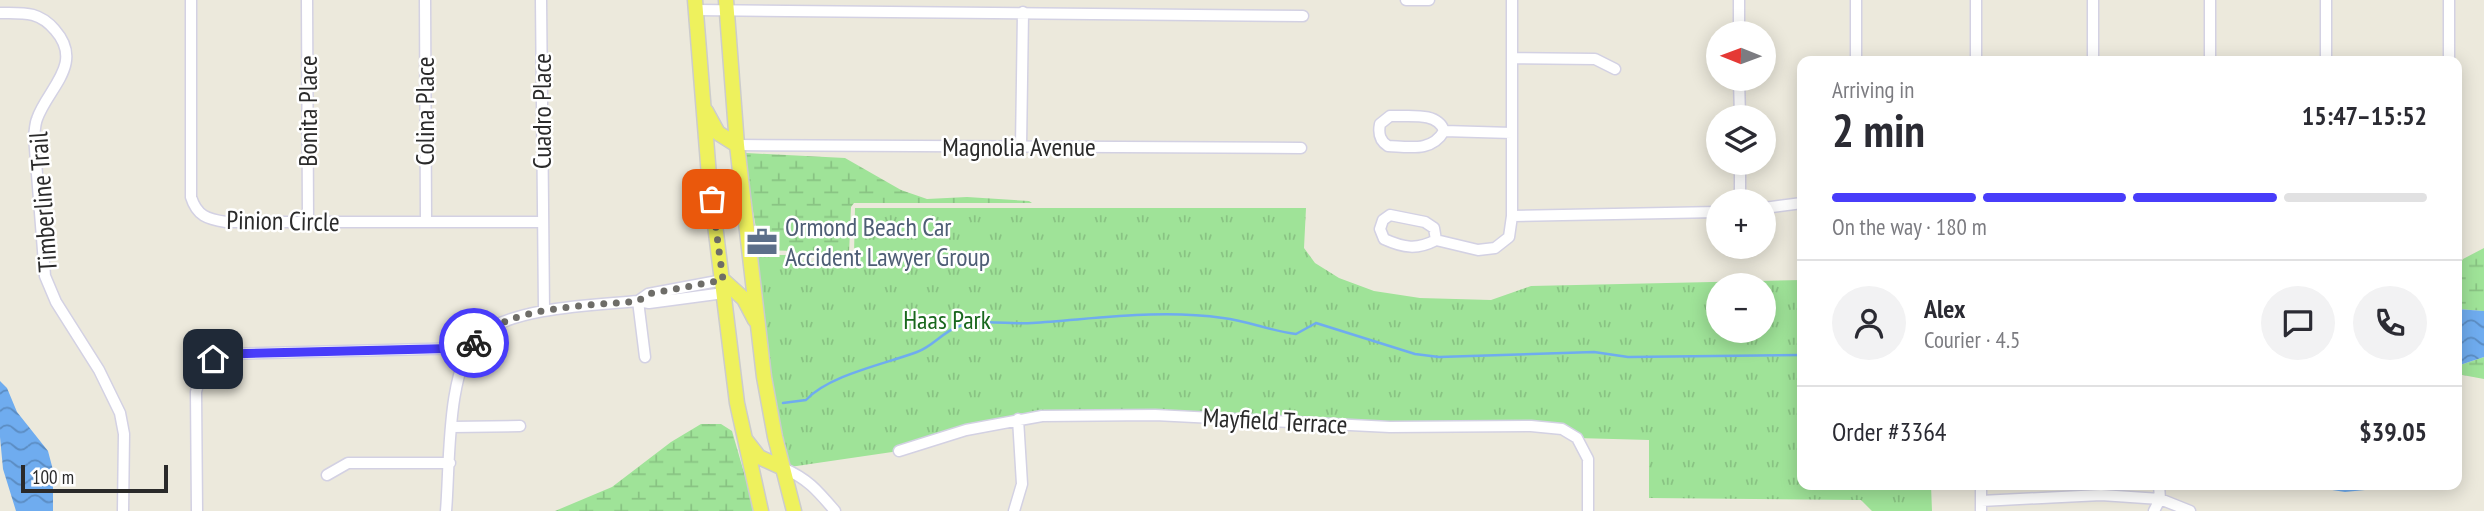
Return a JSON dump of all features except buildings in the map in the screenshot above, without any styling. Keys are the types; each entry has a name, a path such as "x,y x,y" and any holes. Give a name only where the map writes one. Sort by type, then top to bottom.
{"main road":[{"path":"696,5 709,176 742,435 761,511"},
{"path":"726,5 737,145 769,408 794,511"},
{"path":"703,107 718,133 737,145"},
{"path":"724,287 744,299 759,327"},
{"path":"742,435 759,457 783,468"}],"street":[{"name":"Pinion Circle","path":"191,0 191,197 195,211 206,219 226,222 543,222"},
{"name":"Bonita Place","path":"307,0 309,222"},
{"name":"Colina Place","path":"425,0 426,222"},
{"name":"Cuadro Place","path":"541,0 544,311"},
{"path":"1406,0 1429,0"},
{"path":"1436,240 1434,228 1425,222 1390,215 1383,220 1380,229 1384,239 1421,248 1436,240 1478,250 1495,248 1509,237 1512,216 1512,0"},
{"path":"1739,0 1739,21"},
{"path":"1856,0 1856,56"},
{"path":"1976,0 1976,56"},
{"path":"2093,56 2094,0"},
{"path":"2210,0 2210,56"},
{"path":"2326,0 2326,56"},
{"path":"2449,0 2449,56"},
{"path":"696,5 1303,16"},
{"path":"1021,148 1023,12"},
{"name":"Timberline Trail","path":"0,13 39,15 62,38 66,55 64,73 37,118 34,136 45,276 56,302 99,370 120,413 124,434 123,511"},
{"path":"1512,58 1595,59 1615,69"},
{"path":"1390,116 1434,119 1443,125 1444,131 1436,142 1426,147 1388,146 1379,134 1380,124 1390,116"},
{"path":"1444,131 1512,133"},
{"name":"Magnolia Avenue","path":"737,145 1301,148"},
{"path":"1776,207 1797,205"},
{"path":"1512,216 1706,212"},
{"path":"446,511 454,393 466,354 480,335 510,319 544,311 638,301 648,294 724,287"},
{"path":"638,301 645,357"},
{"path":"197,511 197,391 200,377 213,359 227,354 470,348"},
{"name":"Mayfield Terrace","path":"899,451 966,430 1042,416 1155,415 1390,427 1531,426 1562,429 1577,438 1588,459 1588,511"},
{"path":"1014,511 1023,484 1018,419"},
{"path":"452,427 520,426"},
{"path":"327,475 348,463 450,463"},
{"path":"783,468 812,484 835,511"},
{"path":"2154,511 2160,499 2159,490"},
{"path":"1980,506 2101,495 2160,499 2190,511"}],"green space":[{"path":"746,153 845,158 901,190 927,199 967,197 1032,203 854,203 851,207 849,254 845,257 805,257 793,251 760,250 748,184"},
{"name":"Haas Park","path":"855,208 1306,208 1304,248 1315,263 1339,278 1374,291 1420,298 1491,300 1531,286 1706,282 1706,343 1776,343 1776,281 1797,280 1797,490 1931,490 1932,511 1872,511 1861,500 1649,498 1649,440 1577,438 1562,429 1042,416 899,451 783,468 751,255 793,255 804,261 847,261 854,255"},
{"path":"2484,248 2484,311 2462,309 2463,259"},
{"path":"2484,357 2484,379 2462,375 2462,364"},
{"path":"701,424 721,424 732,431 755,511 555,511 612,487 671,442"}],"water":[{"path":"2462,309 2484,311 2484,357 2462,364"},
{"path":"0,381 7,388 17,412 48,451 53,470 53,511 16,511 3,469"},
{"path":"2332,490 2365,490 2345,492"}],"waterway":[{"path":"783,403 806,400 816,391 843,377 922,350 957,327 985,322 1032,323 1175,314 1232,319 1296,334 1316,323 1415,354 1439,357 1594,352 1628,357 1797,355"}],"way so far":[{"path":"474,343 480,335 510,319 544,311 638,301 648,294 723,280 712,199"}],"place":[{"name":"Ormond Beach Car Accident Lawyer Group","path":"762,242"}],"route":[{"path":"213,359 227,354 470,348 474,343"}]}
